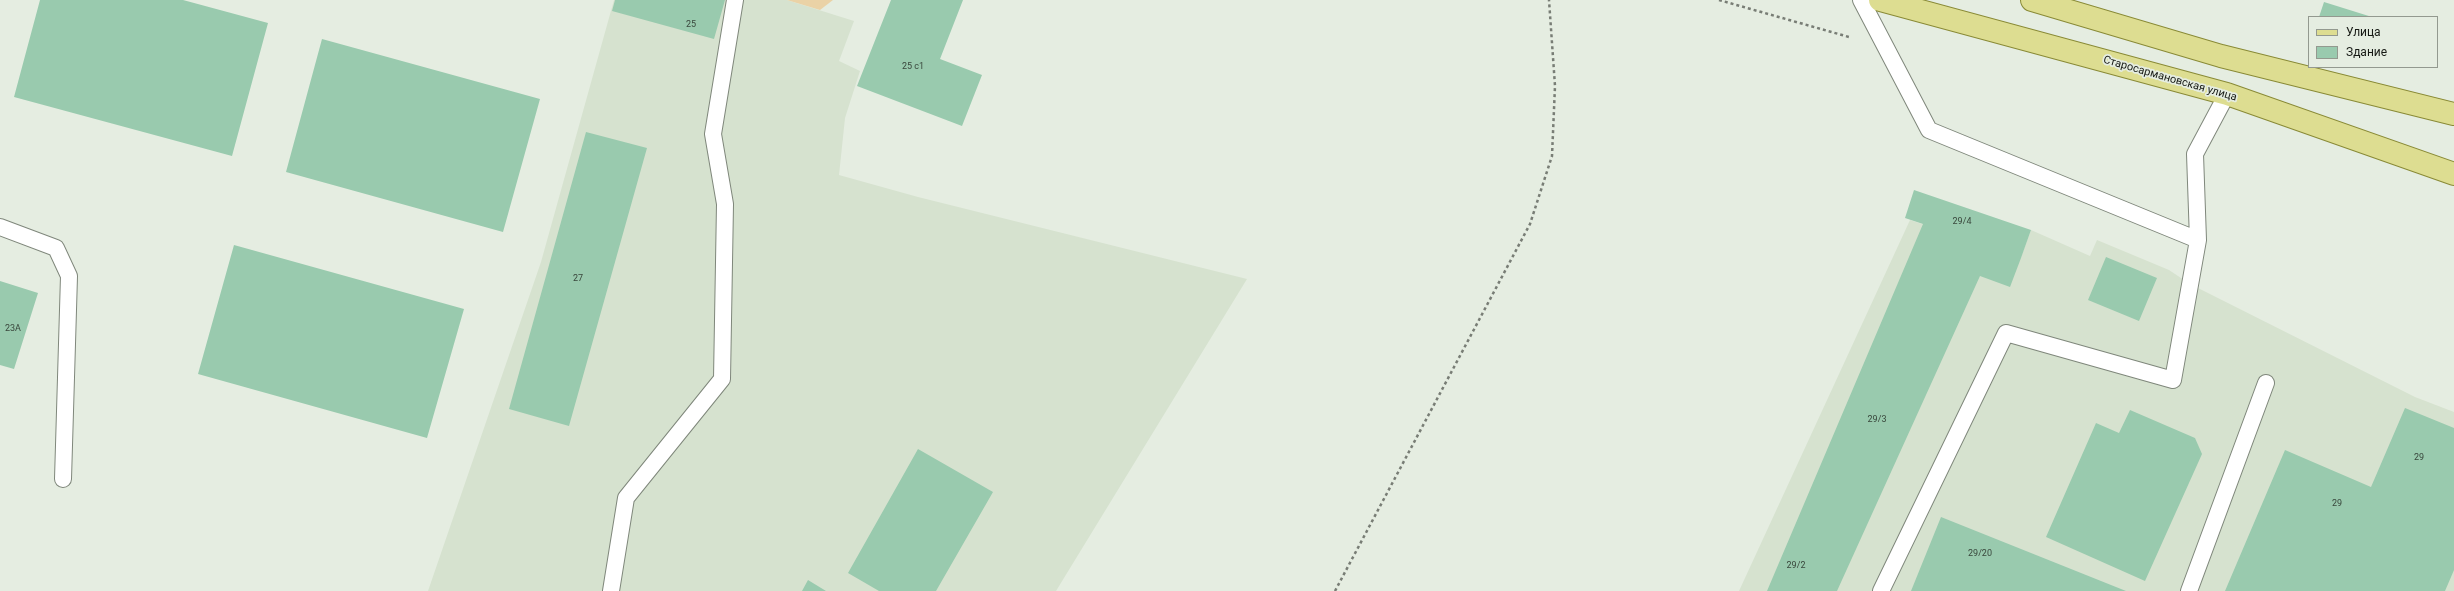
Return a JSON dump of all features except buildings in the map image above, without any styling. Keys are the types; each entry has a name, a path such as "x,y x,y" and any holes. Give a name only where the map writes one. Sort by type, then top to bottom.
{"main road":[{"name":"Старосармановская улица","path":"1880,0 2227,94 2454,174"},
{"path":"2032,0 2221,56 2454,114"}],"lane":[{"path":"611,591 626,498 722,379 725,204 713,134 735,0"},
{"path":"1861,0 1929,130 2198,240"},
{"path":"1881,591 2006,333 2173,380 2198,240 2195,154 2227,94"},
{"path":"0,228 56,248 69,276 63,479"},
{"path":"2189,591 2266,383"}],"path":[{"path":"1335,591 1530,224 1552,156 1555,86 1549,0"},
{"path":"1719,0 1886,48"}],"shaded area":[{"path":"614,0 787,0 854,21 839,61 860,71 845,118 839,175 918,197 1247,279 1056,591 428,591 541,262"},
{"path":"787,0 833,0 820,10"},
{"path":"1910,220 2021,257 2031,230 2090,256 2097,240 2169,270 2190,284 2415,397 2454,412 2454,591 1739,591"}]}
